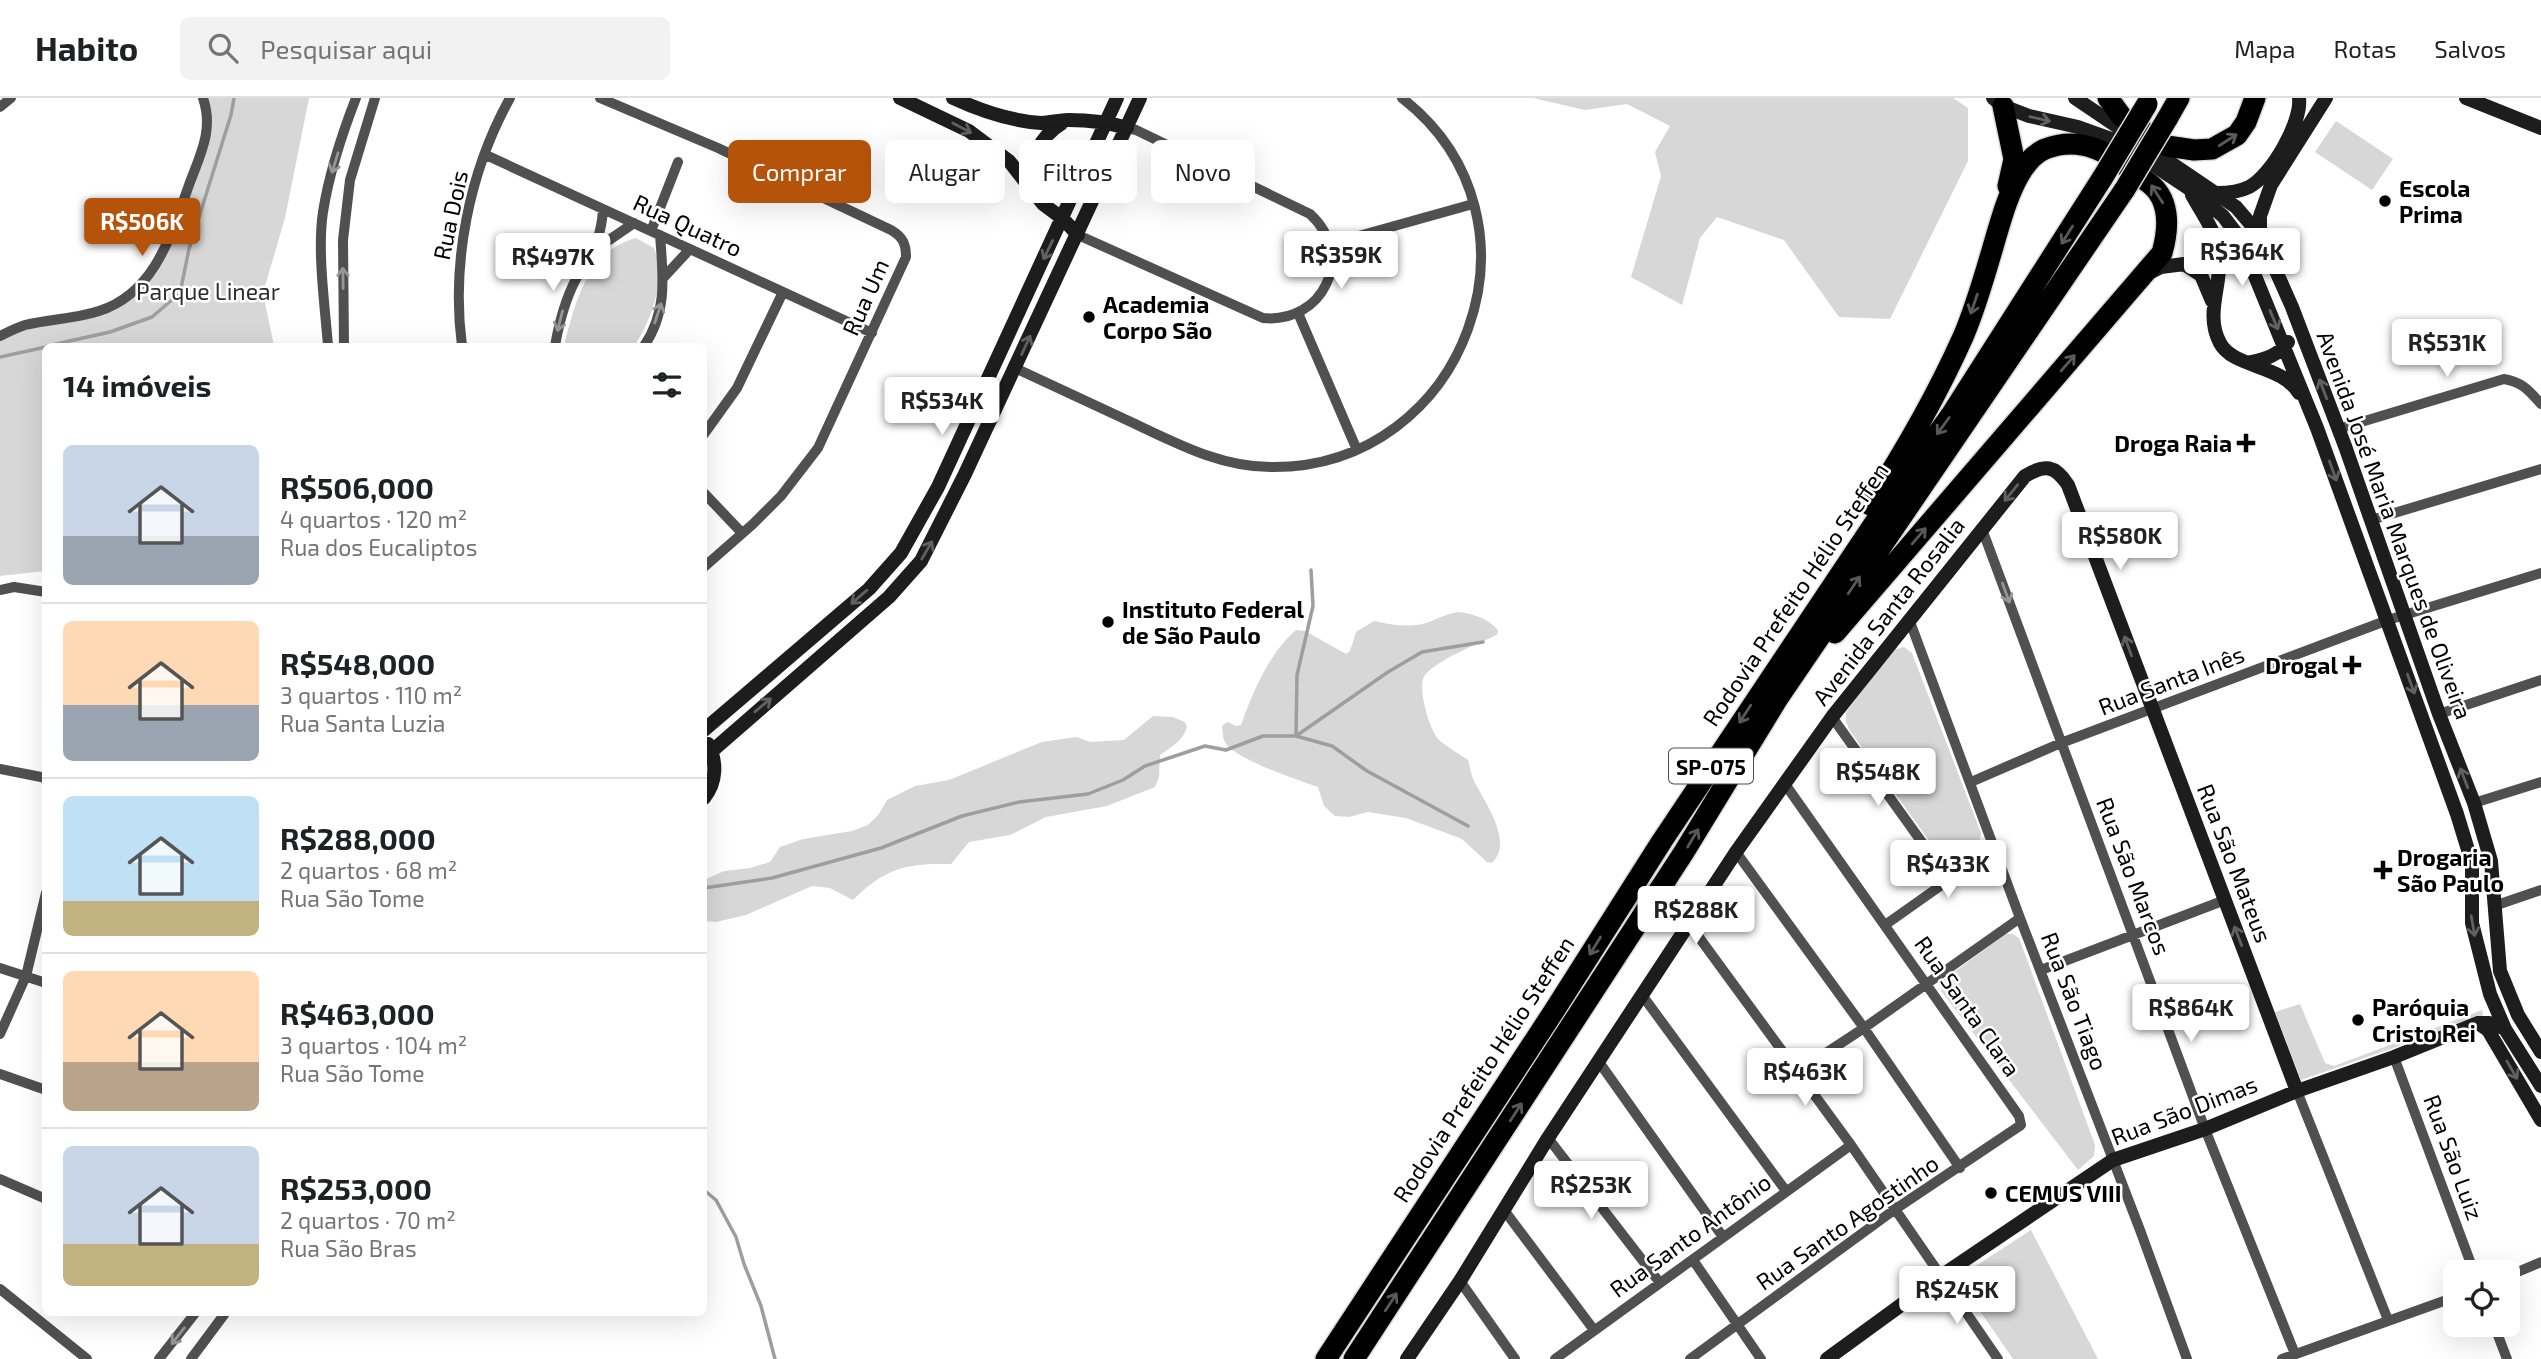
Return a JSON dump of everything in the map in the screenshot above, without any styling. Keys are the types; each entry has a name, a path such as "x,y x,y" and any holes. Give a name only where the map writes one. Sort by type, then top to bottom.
{"highway":[{"path":"2108,98 2122,117 2167,146 2194,150 2212,149 2237,135 2246,122 2255,98"},
{"name":"Rodovia Prefeito Hélio Steffen","path":"1326,1359 1770,693 2125,189 2179,98"},
{"name":"Rodovia Prefeito Hélio Steffen","path":"1354,1359 1684,852 1770,693 1892,497 1953,412 2103,177 2148,101"},
{"path":"1995,239 2014,159 1998,102"},
{"path":"2065,144 2094,146 2151,184 2165,205 2168,221 2162,253 1770,693 1817,587 1916,431 1964,334 2004,209 2019,177 2044,149 2065,144"}],"street":[{"path":"0,107 11,98"},
{"path":"0,335 24,326 100,311 128,295 152,272 167,246 206,136 208,114 203,98"},
{"path":"328,343 322,276 323,214 330,180 356,98"},
{"path":"344,343 342,240 350,180 375,98"},
{"name":"Rua Dois","path":"461,343 458,316 460,250 473,191 492,130 510,98"},
{"name":"Rua Um","path":"600,98 718,148 897,233 905,242 906,257 818,448 781,496 707,564"},
{"path":"900,98 969,131 1009,161 1019,173"},
{"path":"953,98 973,108 1016,121 1106,122 1136,130 1303,209 1317,221 1330,244 1332,262 1328,280 1313,303 1298,313 1281,318 1254,316 1078,235 1042,203"},
{"path":"707,727 869,589 901,553 928,508 1117,98"},
{"path":"712,751 908,578 934,539 1140,98"},
{"path":"1015,368 1201,454 1254,467 1289,467 1324,461 1357,450 1388,433 1415,412 1439,386 1458,356 1472,322 1480,286 1481,249 1474,204 1464,177 1447,145 1423,116 1402,98"},
{"name":"Avenida José Maria Marques de Oliveira","path":"2075,98 2217,193 2243,214 2260,235 2297,321 2338,429 2439,714 2474,803 2491,861 2497,950 2503,980 2518,1015 2541,1052"},
{"path":"2217,193 2231,193 2247,188 2265,174 2297,121 2299,98"},
{"path":"2260,235 2260,216 2271,185 2326,98"},
{"path":"2466,98 2541,128"},
{"path":"2488,98 2541,118"},
{"name":"Avenida José Maria Marques de Oliveira","path":"1998,102 2029,116 2078,127 2117,141 2188,188 2222,216 2236,233 2308,407 2457,814 2472,869 2472,923 2490,994 2504,1028 2541,1086"},
{"path":"1042,140 1050,130 1066,120"},
{"name":"Rua Quatro","path":"486,155 872,333"},
{"path":"645,343 662,306 664,276 655,233 678,162"},
{"path":"2188,188 2216,241 2220,255 2213,321 2221,345 2236,358 2251,362 2291,383 2308,407"},
{"path":"1330,244 1474,204"},
{"path":"556,343 564,308 600,236 603,209"},
{"path":"591,253 634,223"},
{"path":"664,276 690,249"},
{"path":"2143,276 2161,267 2184,264 2201,275 2214,306"},
{"path":"707,430 737,388 783,292"},
{"path":"1298,313 1357,450"},
{"path":"2251,362 2266,359 2285,347 2294,333 2297,321"},
{"path":"2338,429 2504,379 2516,381 2527,388 2541,404"},
{"name":"Avenida Santa Rosalia","path":"1407,1359 1736,852 1832,717 2025,476 2035,470 2049,467"},
{"name":"Rua São Mateus","path":"2049,467 2061,473 2068,485 2297,1091 2388,1320"},
{"path":"2371,520 2541,469"},
{"path":"707,496 742,533"},
{"name":"Rua São Marcos","path":"1982,529 2205,1129 2295,1354"},
{"name":"Rua Santa Inês","path":"1970,782 2061,743 2388,620 2541,573"},
{"path":"0,590 14,587 42,591"},
{"name":"Rua São Tiago","path":"1909,619 2187,1359"},
{"path":"2439,714 2541,680"},
{"path":"1832,717 1949,880"},
{"path":"707,742 715,765 713,780 707,791"},
{"path":"0,769 42,777"},
{"path":"2474,803 2541,782"},
{"name":"Rua Santa Clara","path":"1785,784 2019,1116"},
{"path":"2457,814 2466,806 2477,832 2484,841"},
{"path":"1885,925 1994,848"},
{"path":"1736,852 1864,1028 1960,1168"},
{"path":"2472,869 2478,901 2482,905 2494,906 2541,890"},
{"path":"2041,971 2225,900"},
{"path":"0,1034 26,976 42,910"},
{"path":"1797,1072 2020,918"},
{"path":"1690,925 1851,1145 1998,1359"},
{"path":"0,968 42,982"},
{"path":"2478,1023 2488,1012 2490,994"},
{"path":"1642,995 1786,1191"},
{"path":"2478,1023 2504,1028"},
{"path":"2478,1023 2488,1030 2541,1120"},
{"name":"Rua São Dimas","path":"1827,1359 1941,1276 2113,1160 2205,1129 2297,1091 2395,1057 2478,1023"},
{"name":"Rua São Luiz","path":"2395,1057 2470,1260"},
{"path":"1599,1062 1723,1237"},
{"path":"0,1074 42,1089"},
{"name":"Rua Santo Agostinho","path":"1690,1359 1895,1210 2021,1125 2019,1116"},
{"path":"1548,1138 1660,1283"},
{"name":"Rua Santo Antônio","path":"1555,1359 1851,1145"},
{"path":"0,1179 42,1197"},
{"path":"1504,1210 1594,1330"},
{"path":"1693,1260 1761,1359"},
{"path":"2520,1271 2541,1262"},
{"path":"1460,1281 1515,1359"},
{"path":"0,1289 87,1359"},
{"path":"2282,1359 2443,1301"},
{"path":"159,1359 191,1316"},
{"path":"196,1316 213,1331"},
{"path":"191,1359 223,1316"},
{"path":"2499,1337 2507,1359"}],"green space":[{"name":"Parque Linear","path":"205,98 309,98 285,218 263,293 273,343 42,343 42,571 0,576 0,340 25,329 101,315 153,276 209,138"},
{"path":"1533,98 1953,98 1968,108 1968,161 1890,319 1839,317 1784,240 1717,217 1700,238 1682,305 1631,277 1661,176 1655,152 1670,126 1627,104 1585,110"},
{"path":"2336,121 2393,159 2372,190 2315,152"},
{"path":"636,238 654,248 659,262 657,290 644,330 636,343 565,343 586,281 606,254"},
{"path":"1458,612 1485,620 1498,630 1497,635 1459,652 1431,669 1423,681 1423,699 1428,720 1436,736 1443,744 1468,760 1473,779 1495,822 1500,844 1492,863 1487,862 1462,839 1406,818 1368,812 1349,817 1335,816 1324,806 1318,787 1257,764 1235,752 1225,741 1222,726 1227,722 1241,725 1270,661 1296,630 1305,631 1346,654 1350,651 1356,632 1374,621 1413,625"},
{"path":"1904,647 1912,653 1981,833 1979,846 1963,861 1955,864 1943,860 1846,722 1846,712 1893,650"},
{"path":"1153,716 1173,717 1185,722 1187,727 1180,740 1160,755 1159,777 1155,787 1107,806 1046,817 1010,835 969,842 951,864 921,865 886,874 853,900 830,888 812,886 746,915 716,922 707,921 707,879 724,871 770,862 780,847 803,839 852,831 868,825 879,814 887,800 915,786 949,780 1042,742 1076,737 1091,742 1124,740"},
{"path":"2006,934 2019,938 2095,1145 2094,1156 2078,1170 1941,991 1943,980"},
{"path":"2300,1004 2325,1063 2334,1066 2482,1010 2483,1017 2301,1080 2275,1012"},
{"path":"2031,1230 2098,1359 2013,1359 1962,1285 1965,1273"}],"waterway":[{"path":"60,343 110,332 152,317 180,293 189,249 234,98"},
{"path":"0,357 42,348"},
{"path":"1296,736 1297,675 1313,606 1311,570"},
{"path":"1296,736 1388,672 1422,652 1483,642"},
{"path":"707,888 772,878 881,848 962,816 1019,802 1088,794 1123,780 1145,766 1205,746 1226,750 1263,736 1296,736 1332,746 1367,771 1468,826"},
{"path":"707,1192 716,1200 736,1237 761,1306 775,1359"}],"place":[{"name":"Escola Prima","path":"2385,201"},
{"name":"Academia Corpo São","path":"1089,317"},
{"name":"Droga Raia","path":"2246,443"},
{"name":"Instituto Federal de São Paulo","path":"1108,622"},
{"name":"Drogal","path":"2352,665"},
{"name":"Drogaria São Paulo","path":"2383,870"},
{"name":"Paróquia Cristo Rei","path":"2358,1020"},
{"name":"CEMUS VIII","path":"1991,1193"}]}
